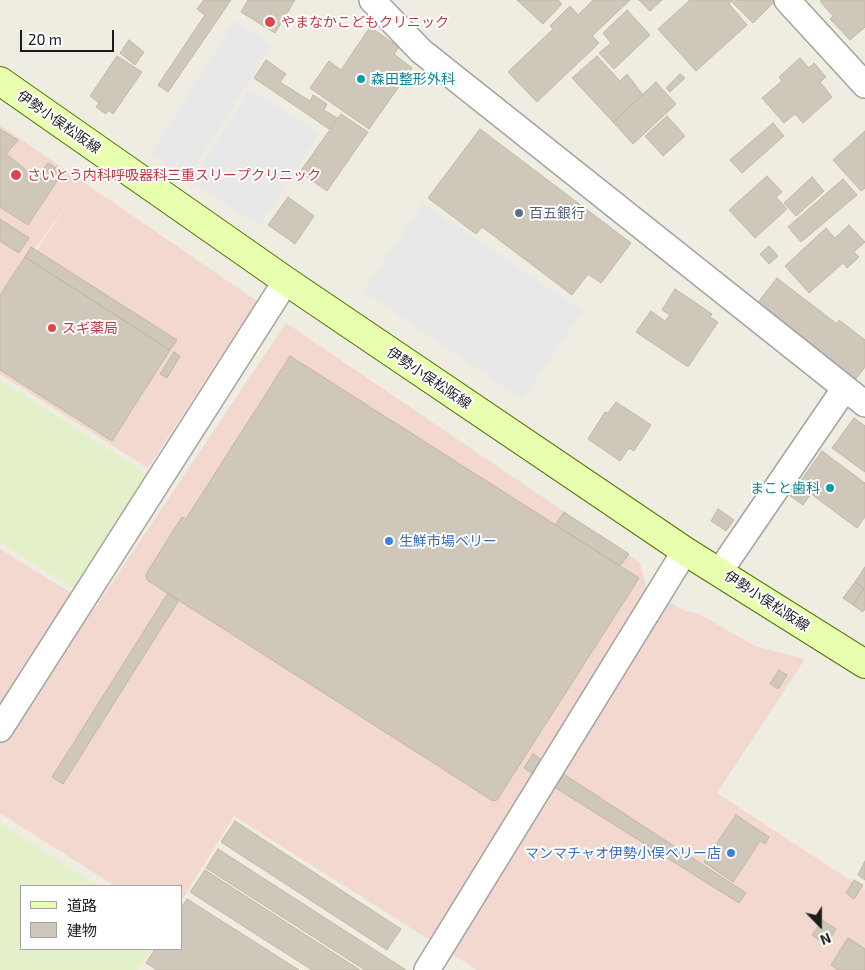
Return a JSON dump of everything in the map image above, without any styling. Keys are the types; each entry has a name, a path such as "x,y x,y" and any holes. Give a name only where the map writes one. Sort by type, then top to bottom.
{"main road":[{"name":"伊勢小俣松阪線","path":"0,81 286,281 685,551 720,571 865,664"}],"street":[{"path":"372,0 421,51 865,404"},
{"path":"787,0 865,85"},
{"path":"0,729 286,281"},
{"path":"720,571 844,388"},
{"path":"426,970 685,551"}],"shaded area":[{"path":"234,21 272,45 187,178 150,155"},
{"path":"250,89 319,133 260,226 191,182"},
{"path":"0,125 257,301 148,468 0,374 0,307 69,201 0,298"},
{"path":"423,203 583,311 522,399 363,291"},
{"path":"286,323 640,563 647,589 685,611 697,613 755,646 805,659 717,793 865,890 865,970 477,970 234,816 182,900 182,885 113,885 0,813 0,549 95,608"}],"green space":[{"path":"0,380 150,476 78,591 0,542"},
{"path":"0,823 96,885 20,885 20,950 150,950 137,970 0,970"}],"building":[{"path":"204,0 231,0 168,92 158,85 205,15 197,9"},
{"name":"やまなかこどもクリニック","path":"248,0 295,0 275,33 241,12"},
{"path":"517,0 558,0 562,4 543,24"},
{"path":"593,0 630,0 592,36 599,43 537,102 508,72 553,29 550,26 570,6 578,15"},
{"path":"639,0 662,0 650,11"},
{"path":"690,0 734,0 729,4 747,25 696,71 658,29"},
{"path":"736,0 776,0 753,23 733,3"},
{"path":"865,0 865,27 850,40 830,19 833,16 820,1"},
{"path":"627,10 650,35 614,69 599,53 611,43 603,33"},
{"name":"森田整形外科","path":"370,27 399,47 394,54 412,68 369,129 310,88 329,61 341,70"},
{"path":"129,40 144,52 135,65 120,53"},
{"path":"117,56 142,72 113,114 108,110 106,114 96,107 99,103 90,96"},
{"path":"597,56 620,81 627,74 643,95 613,122 572,78"},
{"path":"800,58 809,68 814,63 826,77 820,82 832,97 803,123 795,114 784,123 762,98 782,81 779,77"},
{"path":"266,60 286,74 280,82 310,101 313,95 327,104 324,110 337,118 329,129 254,78"},
{"path":"680,74 685,78 670,92 666,88"},
{"path":"656,82 676,104 633,144 613,122"},
{"path":"341,114 368,132 327,191 300,172"},
{"path":"667,116 685,136 663,156 645,136"},
{"path":"773,123 784,136 742,173 730,160"},
{"name":"さいとう内科呼吸器科三重スリープクリニック","path":"0,129 18,140 6,154 36,178 48,163 63,172 28,225 0,207"},
{"name":"百五銀行","path":"480,129 631,243 601,283 588,274 572,295 482,227 476,234 428,198"},
{"path":"865,131 865,188 861,191 833,160"},
{"path":"767,176 782,192 776,197 787,209 755,238 729,210"},
{"path":"812,177 824,191 796,216 784,203"},
{"path":"843,179 857,195 801,242 788,227"},
{"path":"288,197 314,216 295,244 268,225"},
{"path":"0,219 29,238 19,253 0,241"},
{"path":"849,225 865,242 854,252 859,257 847,268 843,263 809,293 785,266 826,228 835,238"},
{"path":"769,246 778,256 769,264 760,254"},
{"path":"31,247 177,340 170,350 25,257"},
{"path":"25,257 170,350 112,441 0,370 0,295"},
{"path":"777,278 837,324 839,320 865,340 865,367 855,380 756,305"},
{"path":"675,289 712,314 710,317 718,322 688,367 636,332 651,311 665,321 670,315 662,310"},
{"path":"174,352 180,356 167,378 160,374"},
{"path":"290,356 639,578 497,800 493,801 147,580 146,574 182,517 186,519"},
{"path":"616,402 651,425 634,451 629,448 620,461 588,439 605,412 608,413"},
{"path":"854,418 865,426 865,472 832,448"},
{"name":"まこと歯科","path":"822,451 865,483 865,517 857,528 811,494 803,505 790,496"},
{"path":"718,509 734,520 726,531 711,521"},
{"path":"564,512 629,554 620,566 555,525"},
{"path":"865,567 865,609 863,612 853,605 864,588 855,582"},
{"path":"855,582 864,588 853,605 843,598"},
{"path":"168,593 179,600 63,784 52,777"},
{"path":"779,670 787,675 778,689 770,684"},
{"path":"533,754 746,893 739,903 524,768"},
{"name":"マンマチャオ伊勢小俣ベリー店","path":"736,815 769,837 765,844 760,841 733,882 704,862"},
{"path":"235,821 401,929 387,950 221,842"},
{"path":"218,849 406,970 365,970 206,868"},
{"path":"865,861 865,880 858,875"},
{"path":"205,870 360,970 312,970 190,892"},
{"path":"854,880 863,885 854,899 846,893"},
{"path":"187,899 299,970 157,970 146,963 154,950 182,950 182,906"},
{"path":"822,920 836,929 826,945 812,935"},
{"path":"848,938 865,949 865,970 838,970 831,965"}],"place":[{"name":"やまなかこどもクリニック","path":"270,22"},
{"name":"森田整形外科","path":"361,79"},
{"name":"さいとう内科呼吸器科三重スリープクリニック","path":"16,175"},
{"name":"百五銀行","path":"519,213"},
{"name":"スギ薬局","path":"52,328"},
{"name":"まこと歯科","path":"830,488"},
{"name":"生鮮市場ベリー","path":"389,541"},
{"name":"マンマチャオ伊勢小俣ベリー店","path":"731,853"}]}
